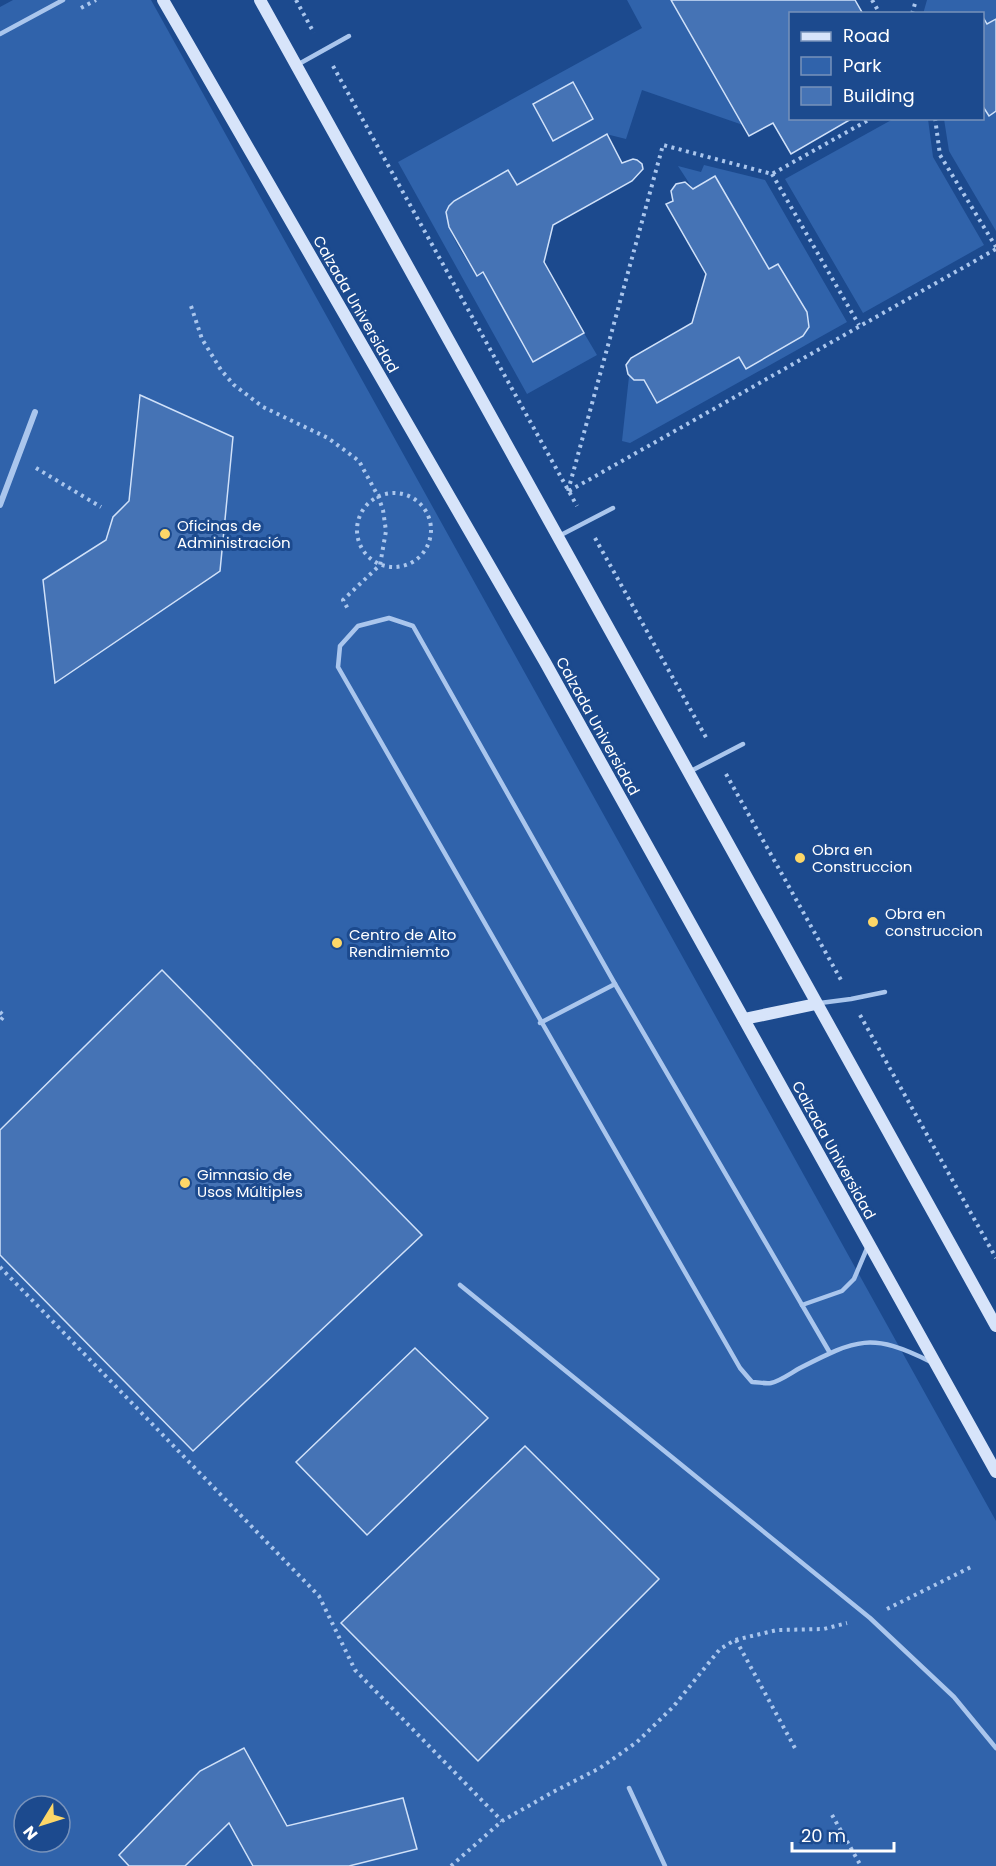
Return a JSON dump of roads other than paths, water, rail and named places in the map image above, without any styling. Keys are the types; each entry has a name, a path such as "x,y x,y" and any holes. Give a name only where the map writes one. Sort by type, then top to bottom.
{"main road":[{"name":"Calzada Universidad","path":"163,0 539,652 996,1472"},
{"path":"260,0 996,1326"},
{"path":"744,1020 816,1004"}],"street":[{"path":"0,505 35,412"}],"lane":[{"path":"0,34 63,0"},
{"path":"297,65 349,36"},
{"path":"558,536 613,508"},
{"path":"830,1353 615,984 414,626 389,618 358,626 340,646 338,667 540,1023 740,1368 752,1382 771,1383 830,1353 858,1342 885,1342 936,1365"},
{"path":"689,772 743,744"},
{"path":"540,1023 615,984"},
{"path":"816,1004 885,992"},
{"path":"802,1305 842,1291 854,1279 869,1244"},
{"path":"460,1285 870,1618 954,1697 996,1749"},
{"path":"629,1788 666,1866"}],"place":[{"name":"Oficinas de Administración","path":"165,534"},
{"name":"Obra en Construccion","path":"800,858"},
{"name":"Obra en construccion","path":"873,922"},
{"name":"Centro de Alto Rendimiemto","path":"337,943"},
{"name":"Gimnasio de Usos Múltiples","path":"185,1183"}]}
